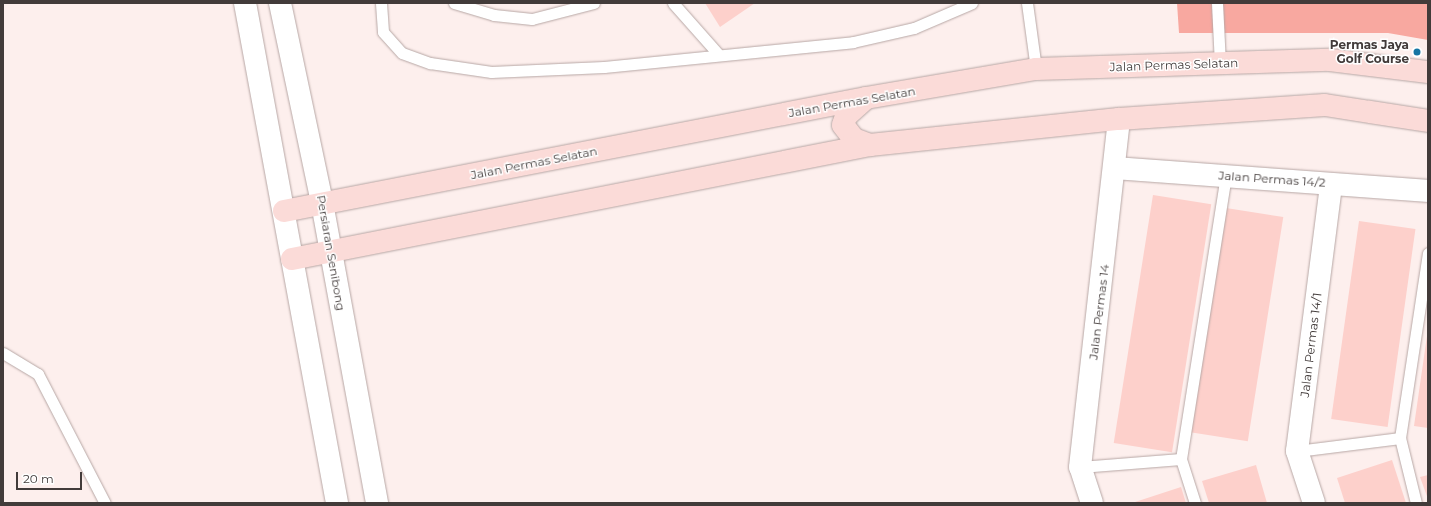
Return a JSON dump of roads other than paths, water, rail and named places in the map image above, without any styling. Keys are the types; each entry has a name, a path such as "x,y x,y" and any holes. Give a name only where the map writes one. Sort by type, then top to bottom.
{"main road":[{"name":"Jalan Permas Selatan","path":"284,211 866,98 1036,69 1330,60 1428,72"},
{"path":"866,98 846,116 844,125 854,139 870,145"},
{"path":"292,259 870,145 1119,119 1325,105 1428,121"}],"street":[{"path":"245,3 337,503"},
{"name":"Persiaran Senibong","path":"280,3 322,203 377,503"},
{"name":"Jalan Permas 14","path":"1092,503 1080,467 1115,168 1119,119"},
{"name":"Jalan Permas 14/2","path":"1115,168 1428,191"},
{"name":"Jalan Permas 14/1","path":"1314,503 1297,451 1331,184"}],"lane":[{"path":"381,3 383,32 402,53 430,63 491,72 604,67 852,42 914,28 972,3"},
{"path":"454,3 494,15 532,19 594,3"},
{"path":"673,3 719,55"},
{"path":"1027,3 1036,69"},
{"path":"1217,3 1220,64"},
{"path":"1195,503 1181,459 1226,176"},
{"path":"1416,503 1400,438 1428,253"},
{"path":"3,354 38,374 105,503"},
{"path":"1297,451 1400,438"},
{"path":"1080,467 1181,459"}],"place":[{"name":"Permas Jaya Golf Course","path":"1417,52"}]}
